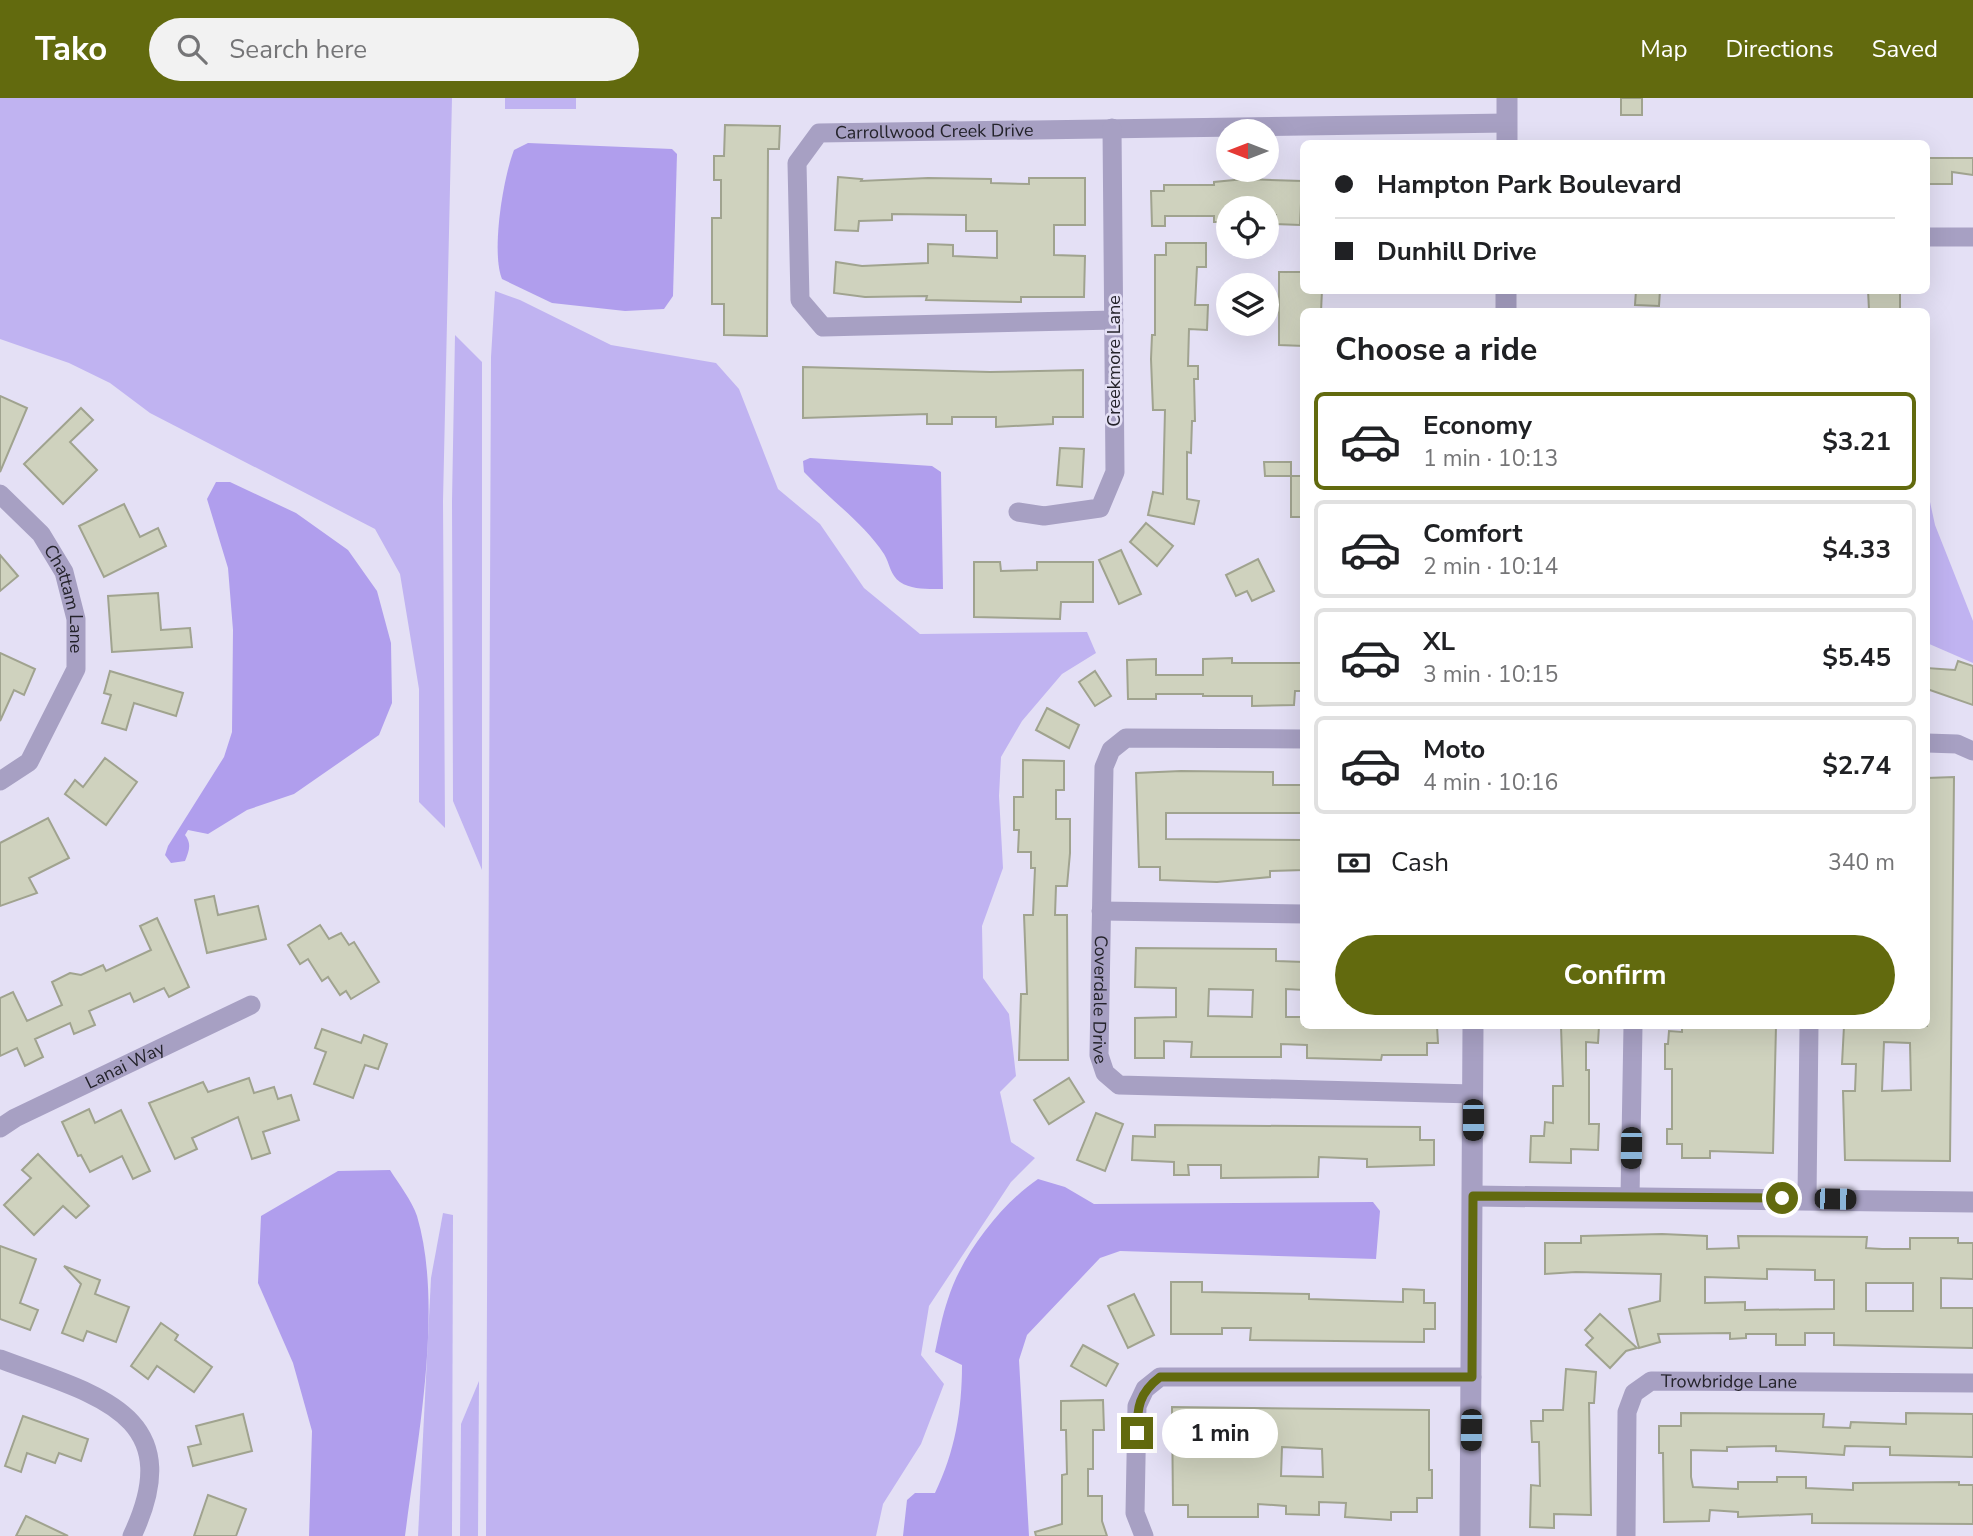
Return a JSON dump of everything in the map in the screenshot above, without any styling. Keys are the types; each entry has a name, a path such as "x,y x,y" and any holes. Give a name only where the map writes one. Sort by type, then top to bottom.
{"street":[{"path":"1507,98 1507,133"},
{"name":"Carrollwood Creek Drive","path":"1114,320 823,327 800,300 797,163 819,133 1112,128 1507,133"},
{"name":"Creekmore Lane","path":"1017,512 1044,516 1100,508 1115,472 1112,128"},
{"path":"1930,237 1973,237"},
{"name":"Chattam Lane","path":"0,494 41,534 64,572 76,619 76,669 66,691 29,762 0,780"},
{"name":"Coverdale Drive","path":"1300,739 1126,738 1111,750 1104,767 1101,911 1099,1055 1105,1073 1119,1085 1473,1094"},
{"path":"1930,743 1957,744 1973,751"},
{"path":"1101,911 1300,914"},
{"name":"Lanai Way","path":"0,1128 15,1118 251,1005"},
{"path":"1470,1536 1473,1029"},
{"path":"1630,1197 1633,1029"},
{"path":"1807,1198 1809,1029"},
{"path":"1473,1196 1973,1202"},
{"path":"0,1359 105,1399 130,1419 147,1447 151,1479 145,1508 132,1536"},
{"path":"1144,1536 1135,1513 1138,1406 1145,1389 1160,1377 1472,1377"},
{"name":"Trowbridge Lane","path":"1626,1536 1627,1412 1634,1394 1651,1381 1973,1382"}],"shaded area":[{"path":"0,98 452,98 443,501 445,828 419,802 419,689 400,574 375,529 150,413 110,383 69,363 0,339"},
{"path":"505,98 576,98 576,109 505,109"},
{"path":"528,143 672,149 677,154 673,296 664,309 625,311 552,303 502,279 498,234 502,196 514,150"},
{"path":"495,291 520,300 611,345 716,363 739,389 778,489 820,524 864,588 920,634 1087,632 1096,653 1062,674 1022,721 1001,757 999,796 1003,868 982,926 983,978 1009,1014 1016,1076 1000,1092 1011,1142 1035,1158 1011,1182 929,1306 921,1355 944,1384 921,1444 883,1504 876,1536 486,1536 491,357"},
{"path":"455,335 482,362 482,870 453,801 452,501"},
{"path":"810,458 932,466 941,472 943,589 915,588 897,579 876,542 804,472 803,461"},
{"path":"216,482 230,482 296,513 348,550 377,591 391,643 392,703 379,735 294,794 247,810 208,834 188,830 185,835 189,848 185,861 171,863 165,855 168,846 224,757 232,732 233,630 228,568 207,499"},
{"path":"1930,502 1935,525 1973,621 1973,663 1930,644"},
{"path":"390,1170 417,1216 425,1252 428,1291 426,1375 405,1536 309,1536 312,1431 293,1363 258,1283 261,1216 338,1171"},
{"path":"1038,1179 1065,1187 1094,1204 1373,1202 1380,1211 1376,1259 1120,1251 1100,1258 1027,1335 1019,1360 1029,1536 903,1536 907,1500 915,1493 935,1493 948,1462 956,1430 962,1365 935,1352 954,1283 984,1232 1010,1202"},
{"path":"443,1213 453,1215 452,1536 418,1536 431,1278"},
{"path":"479,1381 478,1536 460,1536 461,1424"}],"building":[{"path":"1621,98 1642,98 1642,115 1621,115"},
{"path":"725,125 780,126 779,149 768,149 767,336 724,335 724,304 712,304 712,218 721,218 721,180 714,180 714,156 724,156"},
{"path":"1930,158 1973,158 1973,175 1952,172 1952,184 1930,184"},
{"path":"838,177 862,179 861,181 991,179 991,183 1029,184 1029,178 1085,178 1085,225 1054,225 1054,255 1085,256 1084,297 1021,297 1021,302 926,300 927,296 865,297 834,293 836,262 862,266 928,263 928,244 953,245 953,256 997,258 997,231 966,231 966,215 892,214 892,220 859,221 858,231 835,230"},
{"path":"1300,181 1300,225 1279,224 1279,196 1216,196 1216,222 1214,216 1165,216 1165,226 1152,226 1151,191 1164,191 1164,185 1214,185 1216,182"},
{"path":"1166,243 1206,243 1206,267 1197,267 1195,305 1208,305 1207,330 1189,329 1188,366 1198,366 1198,379 1194,379 1195,421 1192,421 1191,453 1187,452 1187,499 1199,501 1194,524 1148,515 1153,492 1163,494 1165,410 1153,410 1151,359 1152,335 1155,335 1155,255 1166,255"},
{"path":"1279,272 1300,272 1300,294 1322,294 1321,308 1300,308 1300,346 1279,345"},
{"path":"1636,294 1660,294 1659,306 1635,305"},
{"path":"1868,294 1900,294 1900,308 1869,308"},
{"path":"803,367 990,372 1083,370 1083,417 1053,417 1053,424 996,427 996,417 952,417 952,424 927,424 927,414 803,418"},
{"path":"0,396 27,408 0,472"},
{"path":"81,408 93,420 70,442 97,470 63,504 24,464"},
{"path":"1060,448 1084,449 1082,487 1057,485"},
{"path":"1264,462 1291,462 1291,476 1265,476"},
{"path":"1291,476 1300,476 1300,517 1291,517"},
{"path":"124,504 140,537 158,528 166,546 104,577 79,526"},
{"path":"1146,523 1173,546 1157,566 1130,542"},
{"path":"1121,550 1141,594 1119,604 1099,560"},
{"path":"0,555 18,576 0,591"},
{"path":"1258,559 1274,591 1252,601 1247,591 1236,596 1226,575"},
{"path":"974,562 1000,562 1001,571 1037,570 1037,562 1093,562 1093,602 1061,602 1060,619 974,617"},
{"path":"158,593 161,630 190,628 192,647 112,652 108,596"},
{"path":"0,653 35,669 24,695 14,690 0,721"},
{"path":"1232,658 1232,663 1300,663 1300,691 1295,691 1294,705 1252,706 1252,696 1203,694 1156,694 1156,699 1128,699 1127,660 1156,659 1156,675 1203,675 1203,659"},
{"path":"1958,661 1973,666 1973,705 1930,690 1930,668 1955,670"},
{"path":"110,671 183,693 176,716 134,703 126,730 102,723 111,695 104,693"},
{"path":"1095,671 1111,696 1095,706 1079,682"},
{"path":"1047,708 1079,725 1069,748 1036,730"},
{"path":"105,758 137,782 106,825 65,794 75,780 83,787"},
{"path":"1023,760 1064,761 1064,790 1056,790 1056,819 1070,819 1070,853 1067,886 1056,886 1055,915 1067,915 1068,1060 1019,1060 1021,994 1027,994 1024,915 1033,915 1035,868 1031,868 1031,852 1018,852 1019,830 1014,830 1014,797 1023,797"},
{"path":"1273,772 1273,785 1300,785 1300,813 1166,813 1166,839 1300,840 1300,870 1270,871 1270,877 1217,882 1160,880 1160,867 1139,867 1136,773"},
{"path":"1954,777 1950,1161 1845,1160 1843,1091 1855,1091 1856,1064 1842,1064 1844,1029 1930,1029 1930,778","holes":["1884,1042 1910,1043 1911,1090 1882,1091"]},
{"path":"48,818 69,858 29,878 37,893 0,906 0,843"},
{"path":"214,896 218,915 258,906 266,939 207,953 195,900"},
{"path":"157,918 189,987 169,997 164,988 134,1002 130,993 89,1011 95,1025 74,1034 70,1023 35,1039 43,1057 25,1066 17,1048 0,1056 0,998 13,992 27,1021 62,1005 52,982 70,973 81,975 103,965 106,971 151,950 140,926"},
{"path":"320,925 329,939 341,933 349,945 354,942 379,982 351,999 346,991 340,995 328,977 322,981 308,959 300,964 288,945"},
{"path":"1136,948 1276,949 1276,961 1300,962 1300,990 1286,989 1286,1017 1300,1017 1300,1029 1437,1029 1438,1043 1427,1043 1427,1055 1382,1055 1381,1060 1307,1058 1307,1045 1281,1044 1281,1057 1191,1057 1192,1042 1164,1041 1164,1058 1135,1058 1135,1018 1176,1017 1176,988 1135,987","holes":["1209,989 1253,990 1252,1017 1208,1016"]},
{"path":"322,1029 361,1043 364,1035 387,1044 378,1069 365,1065 353,1098 314,1084 326,1052 315,1048"},
{"path":"1561,1029 1599,1029 1598,1043 1586,1042 1589,1124 1599,1124 1598,1150 1571,1149 1571,1163 1530,1162 1531,1136 1544,1136 1545,1122 1553,1123 1553,1086 1563,1086"},
{"path":"1682,1029 1776,1029 1773,1153 1710,1151 1710,1158 1682,1158 1682,1144 1667,1144 1667,1129 1672,1129 1672,1069 1665,1069 1665,1044 1668,1044 1669,1031 1682,1032"},
{"path":"249,1078 254,1093 274,1087 278,1099 291,1095 299,1120 263,1132 270,1153 252,1159 238,1117 192,1138 197,1149 175,1159 149,1103 203,1082 208,1092"},
{"path":"1069,1078 1084,1102 1049,1124 1034,1100"},
{"path":"89,1109 95,1123 121,1110 150,1171 133,1179 122,1156 90,1172 81,1155 78,1156 62,1122"},
{"path":"1096,1113 1123,1124 1105,1171 1077,1160"},
{"path":"1155,1125 1420,1127 1420,1140 1434,1140 1434,1165 1367,1167 1367,1159 1319,1157 1318,1177 1221,1178 1221,1165 1188,1165 1189,1175 1174,1175 1174,1162 1132,1160 1133,1136 1155,1137"},
{"path":"38,1154 89,1206 76,1218 63,1206 34,1235 4,1205 31,1178 22,1170"},
{"path":"1581,1236 1707,1236 1707,1249 1739,1248 1738,1236 1867,1237 1866,1248 1882,1249 1910,1249 1910,1238 1958,1238 1958,1243 1973,1243 1973,1279 1941,1278 1941,1308 1973,1308 1973,1348 1834,1345 1834,1333 1805,1333 1805,1345 1776,1345 1776,1334 1746,1334 1746,1338 1730,1339 1730,1333 1658,1334 1660,1342 1639,1348 1629,1309 1660,1301 1661,1274 1545,1274 1545,1243 1581,1243","holes":["1767,1269 1815,1270 1815,1280 1834,1280 1834,1309 1745,1310 1745,1302 1705,1303 1705,1277 1767,1279","1866,1283 1913,1283 1913,1311 1866,1311"]},
{"path":"0,1246 36,1259 20,1303 38,1310 30,1330 0,1319"},
{"path":"64,1266 100,1280 95,1294 129,1307 116,1342 87,1331 83,1341 62,1333 81,1284"},
{"path":"1171,1282 1202,1282 1202,1292 1309,1294 1309,1299 1403,1302 1403,1289 1424,1290 1424,1303 1435,1303 1435,1329 1424,1329 1424,1342 1250,1340 1251,1328 1222,1328 1222,1334 1171,1334"},
{"path":"1134,1294 1154,1335 1128,1348 1108,1306"},
{"path":"1600,1314 1637,1348 1626,1351 1610,1368 1586,1345 1593,1338 1585,1330"},
{"path":"161,1323 178,1335 175,1340 212,1367 194,1392 157,1366 148,1379 131,1366"},
{"path":"1083,1345 1118,1364 1106,1386 1071,1366"},
{"path":"1566,1369 1596,1372 1594,1403 1589,1403 1591,1515 1554,1514 1554,1528 1530,1527 1531,1485 1540,1486 1539,1442 1532,1442 1531,1421 1543,1421 1543,1410 1563,1410"},
{"path":"1103,1400 1104,1430 1093,1430 1093,1469 1088,1469 1088,1496 1102,1496 1102,1521 1107,1536 1036,1536 1035,1532 1062,1524 1062,1475 1067,1474 1066,1430 1061,1430 1061,1401"},
{"path":"1172,1407 1429,1410 1432,1498 1417,1498 1417,1512 1391,1512 1391,1520 1345,1517 1346,1503 1319,1502 1319,1515 1286,1514 1286,1506 1258,1504 1258,1517 1188,1517 1188,1505 1173,1505","holes":["1282,1447 1322,1449 1323,1477 1281,1476"]},
{"path":"1681,1413 1824,1414 1823,1427 1850,1428 1851,1422 1906,1424 1906,1413 1973,1414 1973,1457 1890,1455 1890,1447 1845,1446 1844,1455 1776,1451 1776,1446 1727,1447 1727,1451 1691,1450 1691,1477 1693,1487 1738,1489 1738,1482 1777,1482 1777,1477 1806,1477 1806,1488 1853,1490 1853,1483 1959,1482 1959,1485 1973,1485 1973,1524 1812,1523 1812,1514 1738,1517 1738,1512 1710,1510 1709,1521 1664,1522 1663,1453 1659,1453 1659,1426 1681,1426"},
{"path":"243,1414 252,1451 193,1466 188,1447 201,1444 196,1426"},
{"path":"23,1416 88,1439 81,1461 59,1453 55,1463 27,1453 21,1472 5,1466"},
{"path":"208,1495 246,1509 236,1536 194,1536"},
{"path":"26,1516 68,1536 16,1536"}],"route":[{"path":"1137,1433 1138,1406 1145,1389 1160,1377 1472,1377 1473,1196 1782,1198"}]}
